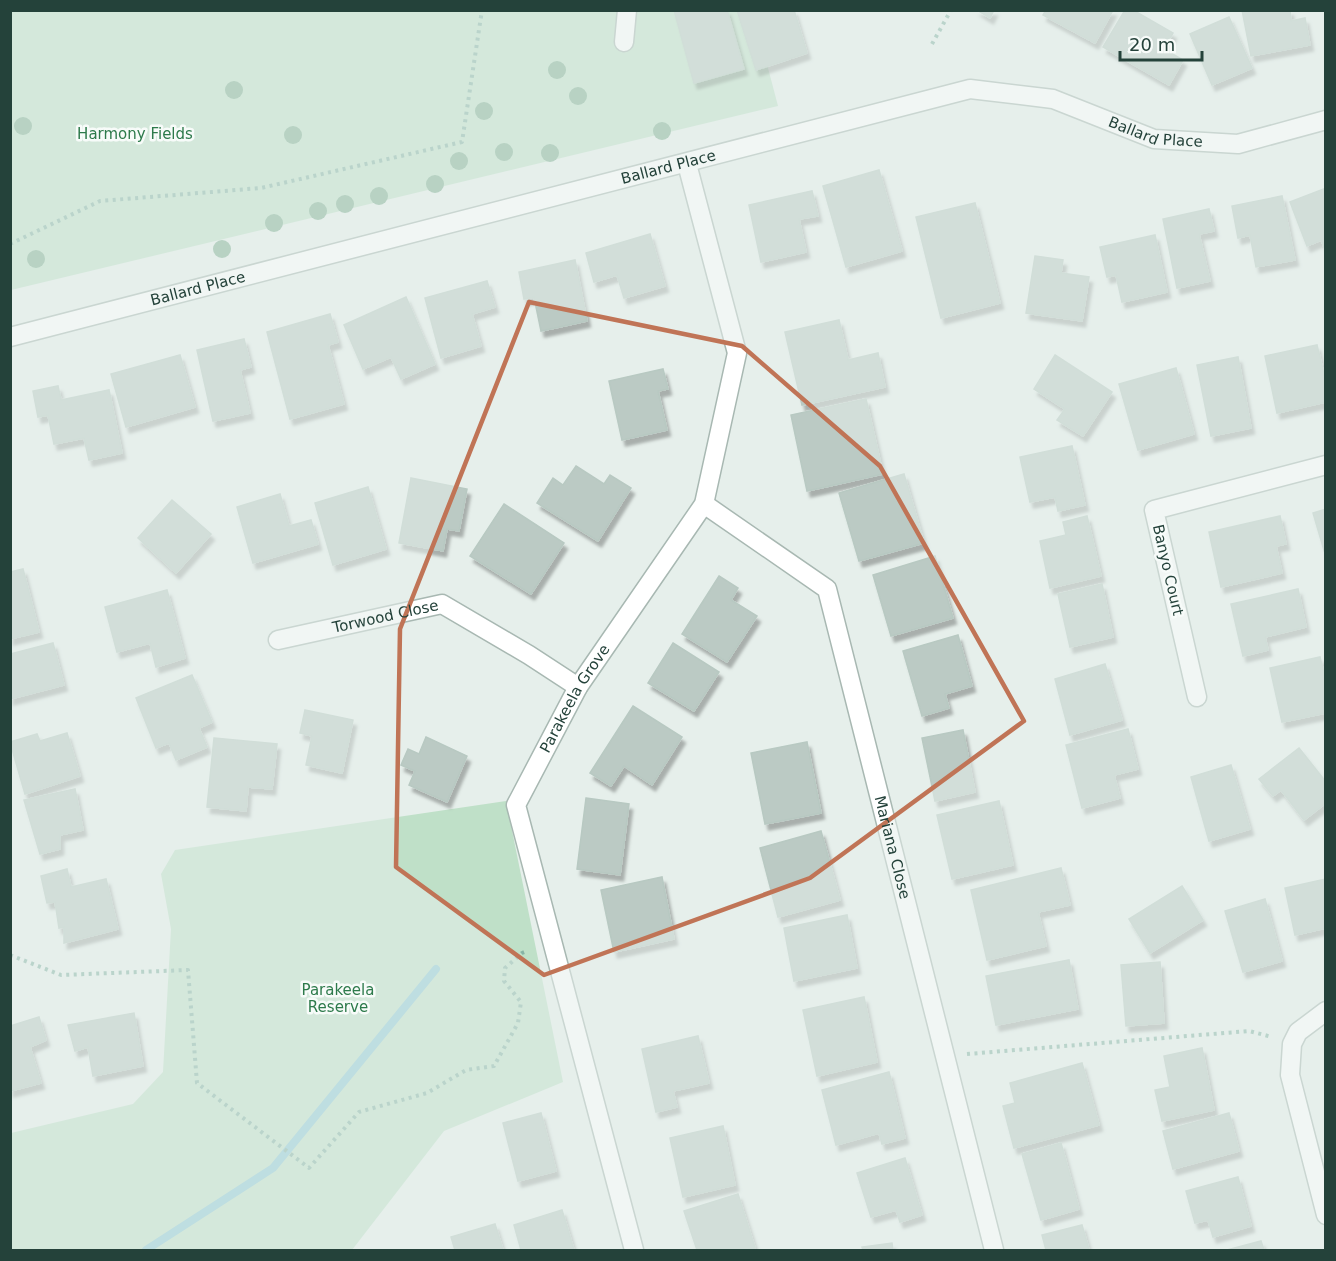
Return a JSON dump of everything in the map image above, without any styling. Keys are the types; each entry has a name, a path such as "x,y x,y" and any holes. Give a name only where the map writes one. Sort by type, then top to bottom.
{"street":[{"path":"624,42 627,10"},
{"name":"Ballard Place","path":"10,337 687,164 970,89 1053,99 1154,139 1238,144 1326,120"},
{"name":"Parakeela Grove","path":"634,1251 516,805 578,687 704,504 736,353 687,164"},
{"name":"Banyo Court","path":"1197,697 1154,510 1326,465"},
{"name":"Mariana Close","path":"704,504 826,589 994,1251"},
{"name":"Torwood Close","path":"278,640 442,604 578,687"},
{"path":"1326,1011 1298,1032 1292,1044 1290,1075 1326,1215"}],"path":[{"path":"10,244 100,201 261,188 462,142 482,10"},
{"path":"932,44 951,10"},
{"path":"10,955 61,975 188,970 197,1083 309,1168 359,1112 427,1093 466,1070 494,1066 518,1023 521,1002 504,981 505,968 527,951"},
{"path":"945,1060 970,1053 1249,1030 1292,1044"}],"highlighted area":[{"path":"529,302 742,346 880,466 1024,721 810,878 544,975 396,867 400,629"}],"green space":[{"name":"Harmony Fields","path":"10,11 753,11 778,106 11,290"},
{"name":"Parakeela Reserve","path":"506,801 563,1082 444,1131 352,1250 11,1250 11,1133 133,1104 163,1072 171,929 161,874 175,850"}],"building":[{"path":"674,10 727,10 744,69 694,83"},
{"path":"737,10 794,10 807,53 756,70"},
{"path":"977,10 994,10 990,18"},
{"path":"1046,10 1113,10 1095,43 1043,15"},
{"path":"1125,10 1133,10 1173,33 1164,49 1183,60 1169,85 1103,47"},
{"path":"1242,10 1290,10 1291,21 1305,18 1310,45 1251,56"},
{"path":"1229,17 1252,68 1212,85 1190,34"},
{"path":"879,170 902,251 846,267 823,186"},
{"path":"1326,188 1326,252 1321,240 1307,246 1290,202"},
{"path":"812,191 818,216 799,219 806,252 761,262 749,205"},
{"path":"1282,196 1295,260 1256,267 1250,235 1238,238 1232,206"},
{"path":"975,203 1000,303 941,318 916,217"},
{"path":"1209,209 1214,231 1199,234 1210,281 1177,288 1163,219"},
{"path":"650,234 665,286 624,298 617,275 594,282 586,253"},
{"path":"1155,235 1167,292 1122,302 1116,275 1107,277 1100,247"},
{"path":"1035,256 1063,260 1061,273 1089,277 1082,321 1026,313"},
{"path":"575,260 587,321 541,331 534,297 524,299 519,272"},
{"path":"487,281 495,307 472,314 481,346 441,358 425,298"},
{"path":"406,297 435,364 401,379 391,357 363,369 344,325"},
{"path":"330,314 338,342 328,345 344,404 290,419 267,332"},
{"path":"839,320 848,360 878,353 885,387 802,405 785,332"},
{"path":"244,339 251,367 240,370 250,413 213,421 197,350"},
{"path":"1317,345 1326,383 1326,402 1277,413 1265,356"},
{"path":"180,355 195,407 126,427 111,374"},
{"path":"1055,355 1112,392 1083,436 1057,420 1065,409 1034,389"},
{"path":"1238,357 1251,428 1211,436 1197,365"},
{"path":"1176,368 1194,434 1138,450 1119,384"},
{"path":"663,369 668,389 658,391 667,430 622,440 609,381"},
{"path":"58,386 61,400 109,390 122,453 89,460 84,438 54,444 48,415 38,417 33,391"},
{"path":"866,399 883,474 807,491 791,415"},
{"path":"1072,446 1085,505 1058,511 1055,497 1030,502 1020,457"},
{"path":"576,466 604,484 610,475 631,488 598,541 537,503 553,478 563,485"},
{"path":"904,474 924,543 859,561 839,493"},
{"path":"411,478 467,489 459,531 447,529 443,551 399,543"},
{"path":"368,487 386,549 333,565 315,503"},
{"path":"280,494 289,526 311,520 318,544 253,563 237,507"},
{"path":"172,500 211,534 176,573 138,538"},
{"path":"504,504 564,543 531,594 470,556"},
{"path":"1326,509 1326,557 1313,513"},
{"path":"1087,516 1101,576 1050,588 1040,541 1066,535 1063,522"},
{"path":"1280,516 1286,544 1276,546 1282,573 1221,587 1209,532"},
{"path":"935,556 953,618 891,636 873,575"},
{"path":"23,569 39,632 10,639 10,572"},
{"path":"719,576 738,588 731,600 757,616 727,662 682,634"},
{"path":"1102,584 1113,637 1070,647 1058,594"},
{"path":"1298,589 1306,627 1265,637 1268,650 1243,656 1231,604"},
{"path":"167,590 185,658 156,667 150,643 117,652 105,607"},
{"path":"958,635 972,686 945,694 949,708 922,716 903,651"},
{"path":"53,643 64,685 10,699 10,654"},
{"path":"673,643 719,672 694,711 648,683"},
{"path":"1320,657 1326,682 1326,713 1282,722 1270,668"},
{"path":"1105,664 1122,720 1070,735 1055,679"},
{"path":"192,675 212,722 199,728 207,747 176,760 169,743 156,748 136,698"},
{"path":"633,706 682,737 652,785 624,766 611,786 590,773"},
{"path":"305,710 353,720 342,773 306,765 312,736 300,733"},
{"path":"1128,729 1138,769 1114,775 1120,798 1082,808 1066,745"},
{"path":"963,730 975,792 935,801 922,738"},
{"path":"67,733 80,776 25,794 10,742 37,734 40,741"},
{"path":"426,737 467,756 447,802 409,785 415,771 401,765 408,749 419,754"},
{"path":"214,738 277,744 272,789 248,787 246,811 207,807"},
{"path":"807,742 821,813 765,824 751,753"},
{"path":"1299,748 1326,782 1326,803 1304,820 1281,790 1273,796 1259,779"},
{"path":"1231,765 1250,829 1209,841 1191,777"},
{"path":"75,789 83,830 60,835 60,849 40,854 24,800"},
{"path":"586,798 629,804 620,875 577,869"},
{"path":"999,801 1013,865 952,879 937,815"},
{"path":"821,831 840,900 778,917 760,848"},
{"path":"1061,868 1070,905 1038,912 1046,946 987,960 971,890"},
{"path":"67,869 71,887 106,879 118,929 64,943 64,927 59,928 55,902 47,903 41,876"},
{"path":"662,877 674,939 614,952 601,890"},
{"path":"1326,879 1326,928 1295,935 1285,888"},
{"path":"1182,886 1203,920 1150,953 1129,919"},
{"path":"1265,899 1282,961 1243,972 1225,911"},
{"path":"847,915 857,968 794,981 784,928"},
{"path":"1069,960 1078,1009 996,1025 986,976"},
{"path":"1160,962 1164,1023 1126,1026 1121,965"},
{"path":"864,997 877,1062 817,1076 803,1010"},
{"path":"134,1013 143,1066 93,1076 88,1047 75,1051 68,1025"},
{"path":"39,1017 46,1040 30,1047 41,1083 10,1091 10,1026"},
{"path":"698,1036 709,1083 673,1091 677,1107 656,1112 642,1049"},
{"path":"1202,1048 1214,1110 1162,1121 1155,1090 1170,1087 1164,1056"},
{"path":"1082,1063 1099,1125 1014,1148 1003,1106 1015,1103 1010,1083"},
{"path":"889,1072 905,1138 882,1144 879,1133 836,1145 822,1090"},
{"path":"541,1113 556,1171 518,1181 503,1123"},
{"path":"1229,1113 1239,1151 1173,1169 1163,1131"},
{"path":"723,1126 735,1185 683,1197 670,1138"},
{"path":"1061,1143 1079,1209 1041,1220 1022,1154"},
{"path":"905,1158 922,1215 900,1222 896,1210 871,1217 857,1173"},
{"path":"1238,1177 1251,1226 1213,1237 1208,1220 1195,1223 1186,1191"},
{"path":"738,1194 755,1248 697,1250 684,1211"},
{"path":"562,1210 574,1250 521,1250 514,1225"},
{"path":"495,1224 503,1250 455,1250 451,1237"},
{"path":"1082,1225 1089,1250 1046,1250 1042,1235"},
{"path":"1261,1241 1264,1250 1227,1250"},
{"path":"892,1243 893,1250 863,1250 862,1247"}],"waterway":[{"path":"146,1250 273,1168 436,969"}]}
